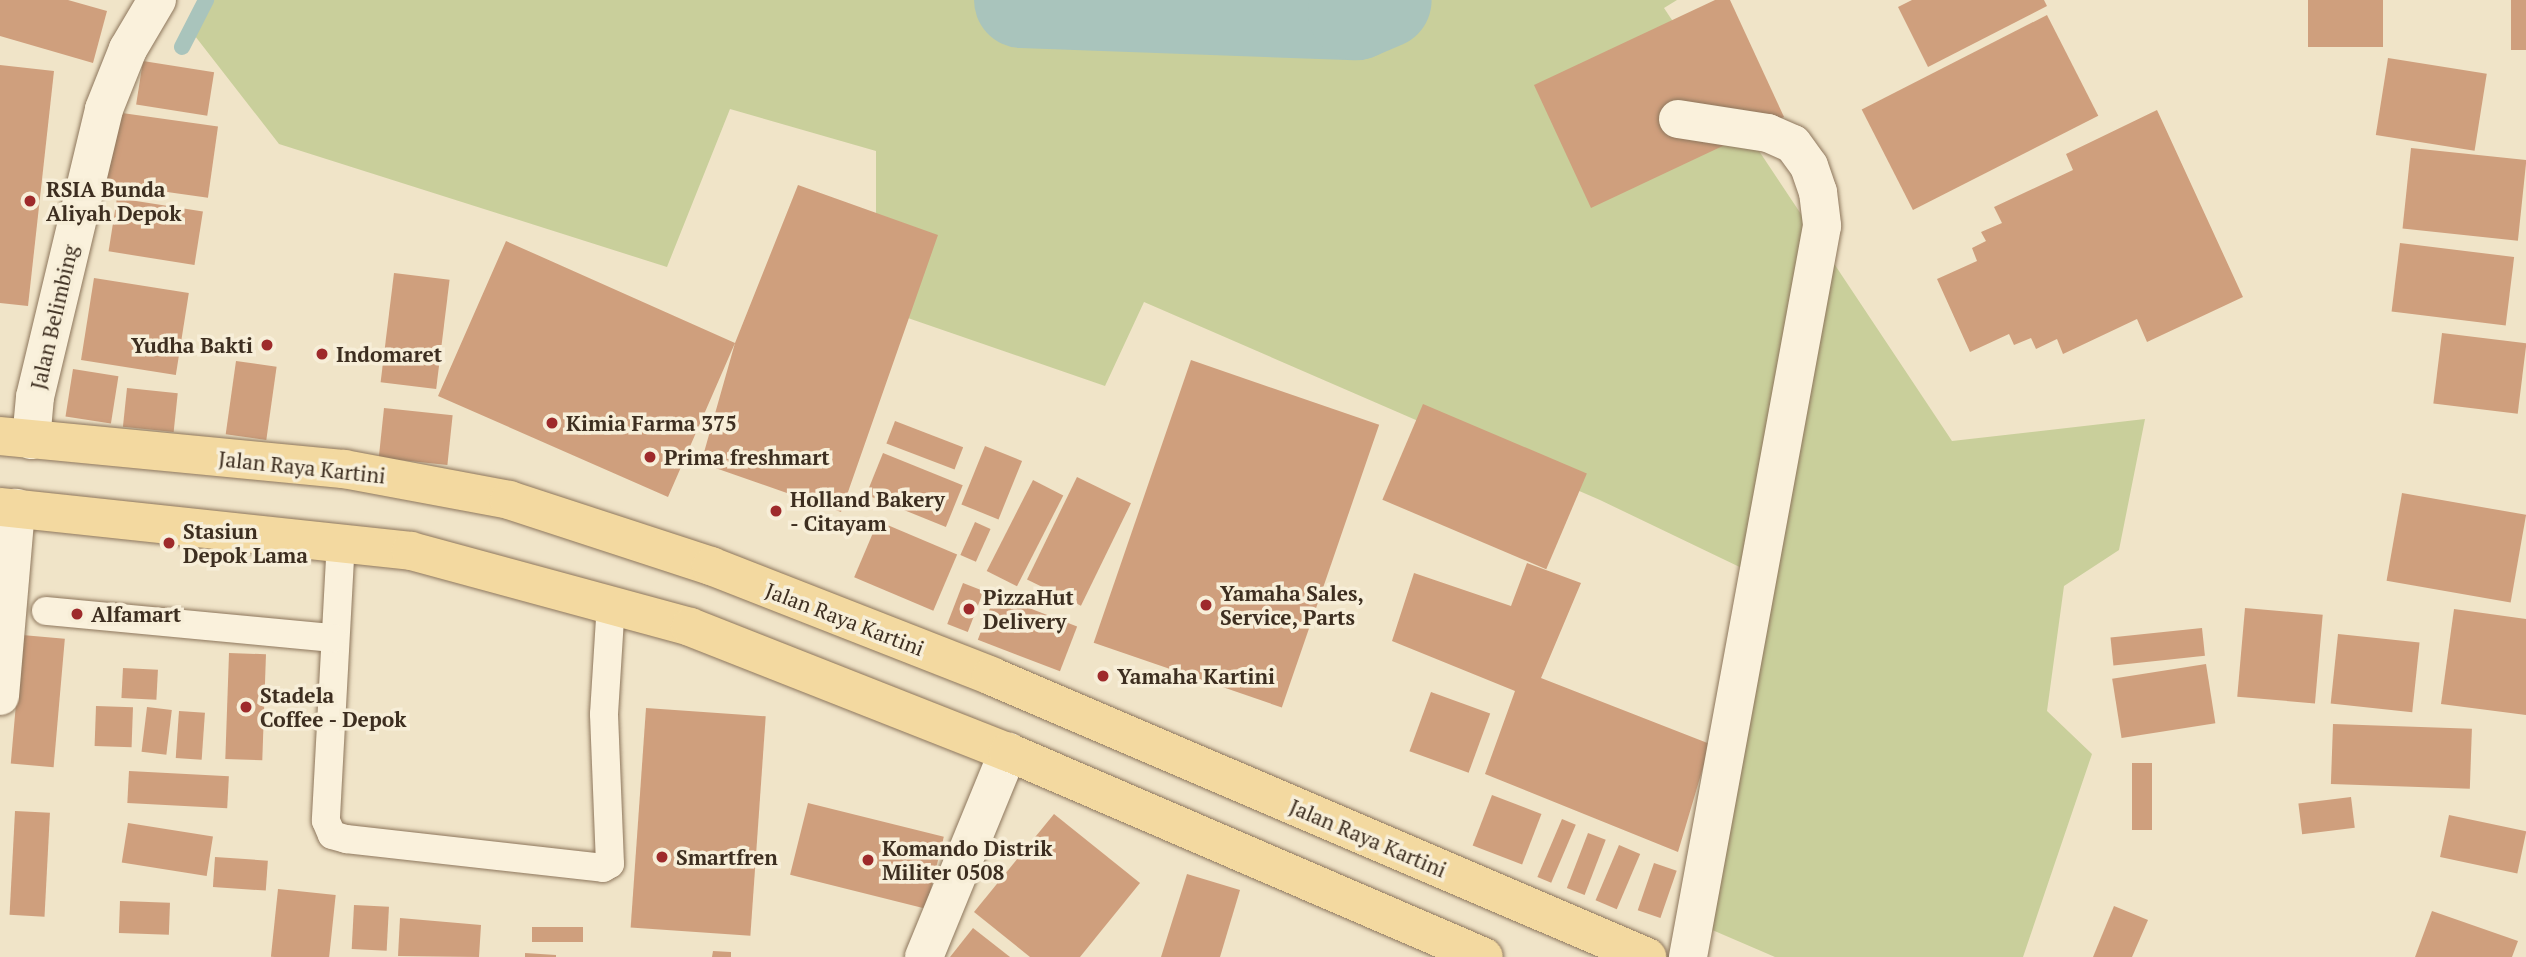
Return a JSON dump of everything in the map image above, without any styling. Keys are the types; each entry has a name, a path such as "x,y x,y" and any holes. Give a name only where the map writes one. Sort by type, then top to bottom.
{"main road":[{"name":"Jalan Raya Kartini","path":"15,438 344,469 423,481 509,500 598,528 711,566 991,676 1647,957"},
{"path":"8,508 341,540 411,551 690,627 1009,752 1484,957"}],"street":[{"name":"Jalan Belimbing","path":"15,438 35,397 104,108 128,48 157,0"},
{"path":"1678,119 1768,133 1793,144 1809,166 1818,192 1822,226 1688,957"},
{"path":"0,696 8,508"},
{"path":"924,957 1009,752"}],"lane":[{"path":"341,540 333,638 326,821 332,835 346,839 603,868 614,857 604,714 611,604"},
{"path":"46,611 333,638"}],"green space":[{"path":"204,0 1677,0 1664,8 1952,441 2145,419 2119,550 2064,586 2047,711 2092,754 2023,957 1775,957 1696,923 1748,571 1600,500 1144,302 1105,386 876,307 876,151 730,109 667,267 279,144 195,36"}],"building":[{"path":"0,0 68,0 107,11 93,63 0,36"},
{"path":"1715,0 1730,0 1784,117 1591,208 1534,85"},
{"path":"1912,0 2044,0 2047,6 1928,67 1898,7"},
{"path":"2308,0 2383,0 2383,47 2308,47"},
{"path":"2511,0 2526,0 2526,50 2511,50"},
{"path":"2047,15 2098,116 1913,210 1862,109"},
{"path":"2388,58 2487,74 2475,151 2376,135"},
{"path":"143,61 214,72 207,116 136,104"},
{"path":"0,65 54,71 28,306 0,303"},
{"path":"2157,110 2243,297 2147,342 2137,319 2063,354 2057,339 2036,349 2031,338 2014,345 2009,334 1970,352 1937,279 1977,261 1972,248 1986,241 1981,232 2002,223 1994,207 2073,170 2066,154"},
{"path":"115,112 218,126 208,198 105,183"},
{"path":"2411,148 2526,160 2518,241 2403,229"},
{"path":"798,185 938,235 841,512 701,463 735,343"},
{"path":"117,198 203,212 194,265 109,251"},
{"path":"506,241 735,343 668,497 438,396"},
{"path":"2400,243 2514,257 2506,326 2392,311"},
{"path":"394,273 450,280 436,389 381,382"},
{"path":"94,278 189,293 176,375 81,360"},
{"path":"2442,333 2526,343 2518,414 2433,403"},
{"path":"1191,360 1379,425 1282,707 1094,643"},
{"path":"236,361 277,367 266,440 226,434"},
{"path":"73,369 118,376 111,424 65,416"},
{"path":"127,388 178,393 174,432 123,427"},
{"path":"1423,404 1587,474 1546,569 1382,500"},
{"path":"384,408 453,415 447,465 379,458"},
{"path":"895,421 963,447 955,470 886,443"},
{"path":"985,446 1022,461 998,519 961,504"},
{"path":"883,453 963,485 946,527 866,495"},
{"path":"1077,477 1131,503 1081,606 1027,579"},
{"path":"1033,480 1063,495 1017,586 987,571"},
{"path":"2402,493 2526,515 2511,603 2387,581"},
{"path":"878,521 957,555 933,611 854,577"},
{"path":"975,522 991,529 976,562 960,555"},
{"path":"1527,563 1581,583 1541,678 1710,744 1678,852 1485,774 1515,691 1392,641 1414,573 1511,606"},
{"path":"963,583 984,591 968,632 947,624"},
{"path":"995,595 1077,627 1060,671 978,640"},
{"path":"2245,608 2323,615 2315,703 2237,697"},
{"path":"2454,609 2526,619 2526,715 2441,704"},
{"path":"2202,628 2205,656 2113,665 2111,638"},
{"path":"2338,634 2420,643 2412,712 2331,704"},
{"path":"22,635 65,639 54,767 11,764"},
{"name":"Stadela Coffee - Depok","path":"229,653 266,654 262,760 225,759"},
{"path":"2206,664 2215,723 2122,738 2112,679"},
{"path":"123,668 158,670 156,700 121,698"},
{"path":"1431,692 1490,714 1469,773 1409,751"},
{"path":"96,706 133,707 132,747 95,746"},
{"path":"147,707 172,710 166,755 142,752"},
{"path":"646,708 766,716 750,936 631,927"},
{"path":"179,711 205,713 202,760 176,758"},
{"path":"2333,724 2472,729 2470,789 2331,784"},
{"path":"2132,763 2152,763 2152,830 2132,830"},
{"path":"129,771 229,776 227,808 127,803"},
{"path":"1492,795 1541,814 1522,864 1473,845"},
{"path":"2351,797 2355,828 2302,834 2298,803"},
{"path":"808,803 944,837 926,909 790,875"},
{"path":"15,811 50,813 45,917 10,915"},
{"path":"1054,814 1140,883 1080,957 1030,957 974,912"},
{"path":"2449,815 2526,831 2517,873 2440,857"},
{"path":"1562,819 1576,825 1551,883 1537,877"},
{"path":"128,823 213,836 207,876 122,863"},
{"path":"1588,833 1606,840 1585,895 1567,888"},
{"path":"1619,845 1640,854 1617,909 1596,900"},
{"path":"215,857 268,861 266,891 213,887"},
{"path":"1654,863 1677,871 1660,918 1638,910"},
{"path":"1187,874 1240,890 1220,957 1161,957"},
{"path":"278,889 336,895 329,957 271,957"},
{"path":"120,901 170,903 169,935 119,933"},
{"path":"354,905 389,907 387,951 352,949"},
{"path":"2114,906 2148,920 2132,957 2093,957"},
{"path":"2432,911 2518,941 2512,957 2415,957"},
{"path":"400,918 481,925 479,957 398,956"},
{"path":"532,927 583,927 583,942 532,942"},
{"path":"973,928 1010,957 950,957"},
{"path":"713,951 731,952 731,957 712,957"},
{"path":"525,953 556,955 556,957 525,957"}],"waterway":[{"path":"182,47 206,0"},
{"path":"1022,0 1356,12 1384,0"}],"place":[{"name":"RSIA Bunda Aliyah Depok","path":"30,201"},
{"name":"Yudha Bakti","path":"267,345"},
{"name":"Indomaret","path":"322,354"},
{"name":"Kimia Farma 375","path":"552,423"},
{"name":"Prima freshmart","path":"650,457"},
{"name":"Holland Bakery - Citayam","path":"776,511"},
{"name":"Stasiun Depok Lama","path":"169,543"},
{"name":"Yamaha Sales, Service, Parts","path":"1206,605"},
{"name":"PizzaHut Delivery","path":"969,609"},
{"name":"Alfamart","path":"77,614"},
{"name":"Yamaha Kartini","path":"1103,676"},
{"name":"Stadela Coffee - Depok","path":"246,707"},
{"name":"Smartfren","path":"662,857"},
{"name":"Komando Distrik Militer 0508","path":"868,860"}]}
